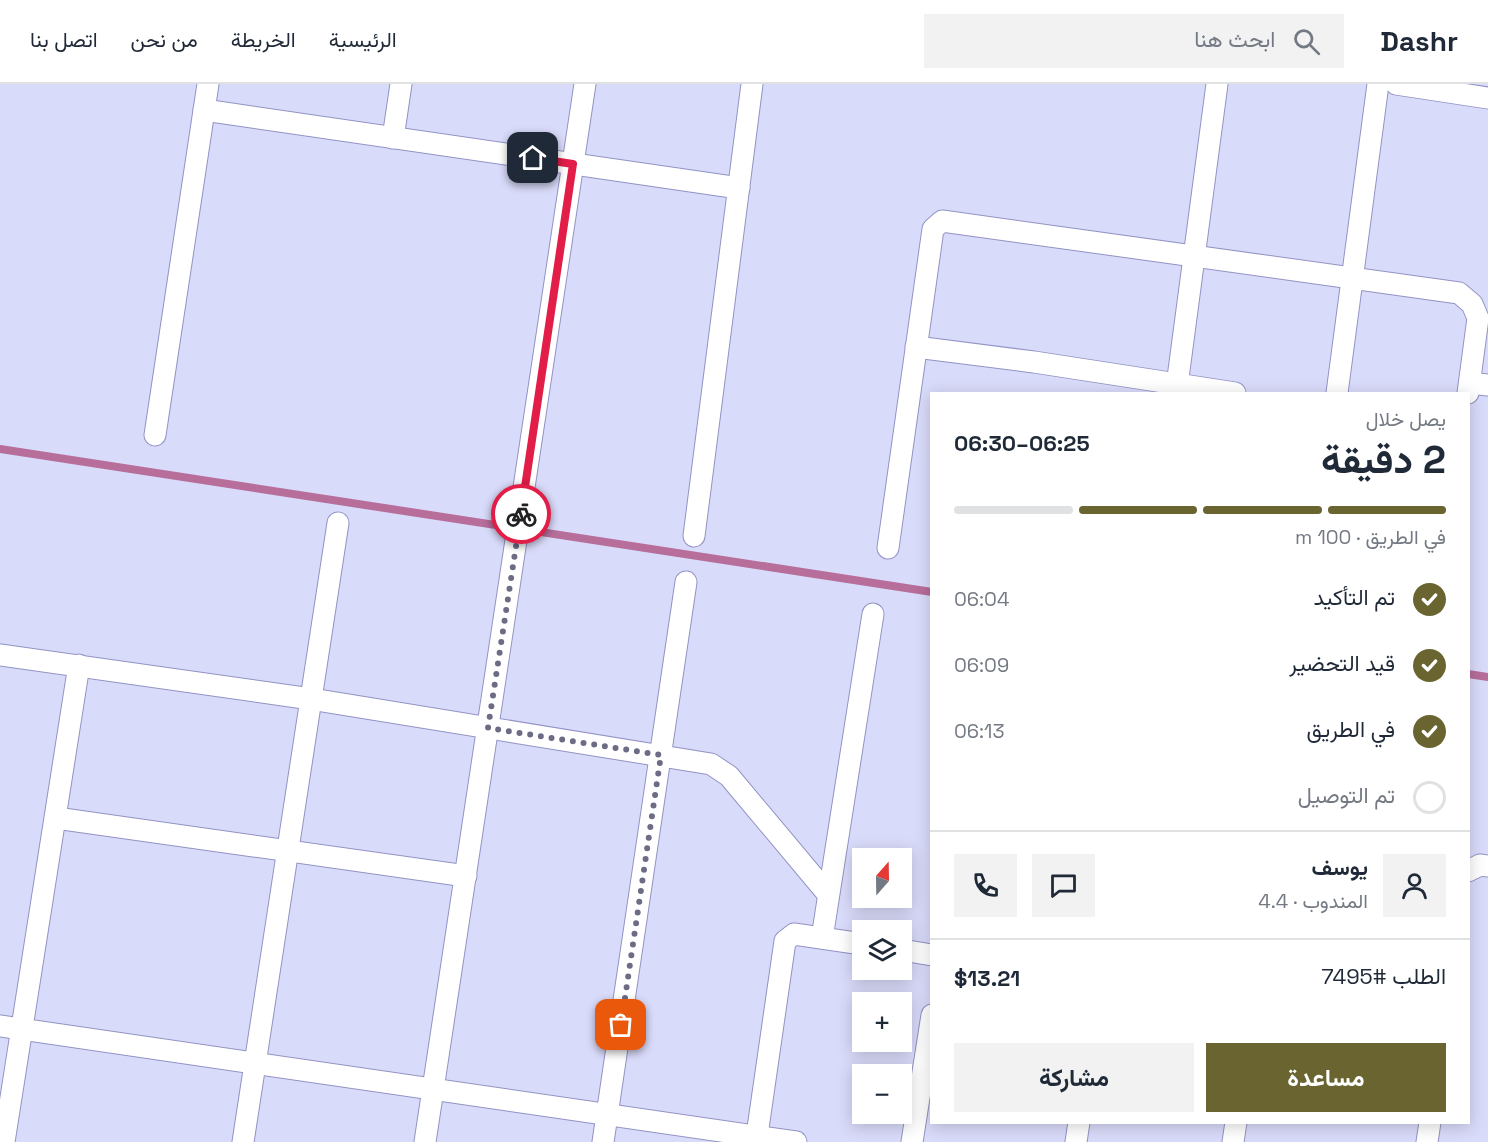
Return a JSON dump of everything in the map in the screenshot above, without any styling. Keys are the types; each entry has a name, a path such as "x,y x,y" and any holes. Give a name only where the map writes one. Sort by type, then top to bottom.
{"street":[{"path":"155,435 208,84"},
{"path":"393,138 401,84"},
{"path":"426,1142 585,84"},
{"path":"694,536 752,84"},
{"path":"1176,389 1217,84"},
{"path":"1337,392 1378,84"},
{"path":"1396,84 1488,98"},
{"path":"204,110 739,188"},
{"path":"888,548 933,229 942,221 1459,293 1472,304 1478,318 1475,387"},
{"path":"916,347 1034,362 1176,389 1220,392"},
{"path":"243,1142 338,523"},
{"path":"603,1142 686,582"},
{"path":"822,938 827,893 873,614"},
{"path":"0,655 311,699 711,764 722,769 827,893"},
{"path":"4,1142 80,666"},
{"path":"56,818 466,876"},
{"path":"1470,871 1480,865 1488,866"},
{"path":"756,1139 785,941 794,934 852,942"},
{"path":"912,952 930,955"},
{"path":"0,1026 256,1061 756,1139 796,1142"},
{"path":"912,1142 930,1028"},
{"path":"1076,1142 1079,1124"},
{"path":"1233,1142 1236,1124"},
{"path":"1427,1142 1430,1124"}],"waterway":[{"path":"0,449 930,592"},
{"path":"1470,674 1488,677"}],"way so far":[{"path":"521,514 488,728 661,755 621,1025"}],"route":[{"path":"521,514 573,164 533,158"}]}
